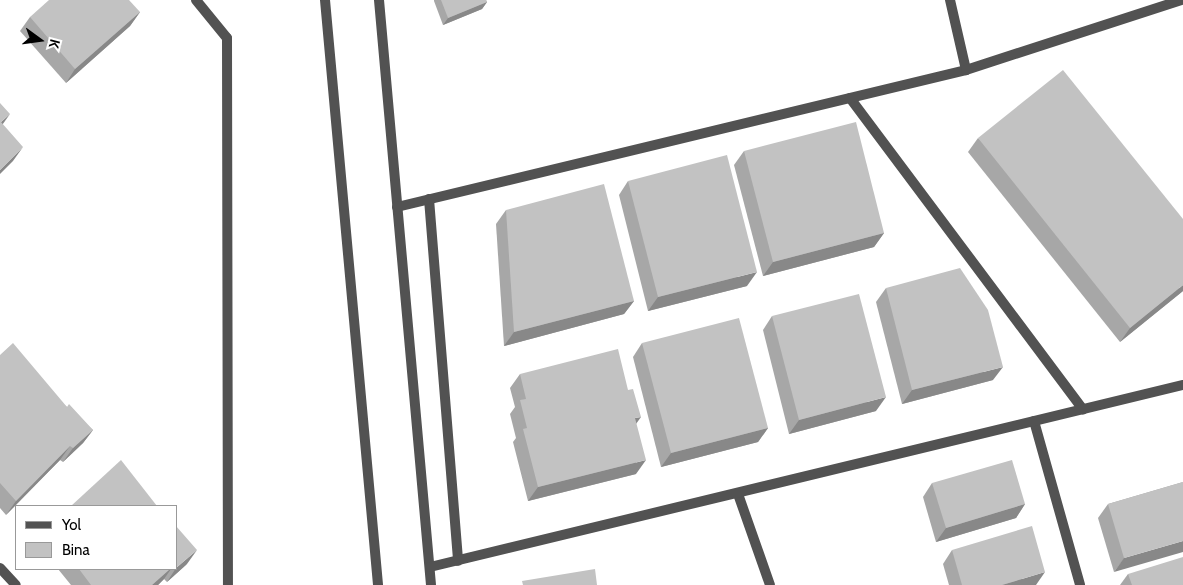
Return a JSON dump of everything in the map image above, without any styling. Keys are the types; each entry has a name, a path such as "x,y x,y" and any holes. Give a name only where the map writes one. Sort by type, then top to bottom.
{"street":[{"path":"196,0 227,38 228,585"},
{"path":"325,0 378,585"},
{"path":"379,0 431,585"},
{"path":"950,0 966,70"},
{"path":"397,207 966,70 1182,0"},
{"path":"850,98 1083,409"},
{"path":"429,199 458,561"},
{"path":"430,567 1183,385"},
{"path":"1034,421 1080,585"},
{"path":"738,494 770,585"},
{"path":"0,568 16,585"}],"building":[{"path":"49,0 129,0 140,12 75,69 30,17"},
{"path":"441,0 486,0 487,2 448,18"},
{"path":"1063,70 1183,219 1183,285 1130,328 978,138"},
{"path":"0,103 10,114 1,122 23,147 0,170"},
{"path":"856,122 884,233 773,262 744,151"},
{"path":"727,155 757,272 658,297 628,181"},
{"path":"604,184 634,301 514,332 506,210"},
{"path":"960,268 988,310 1003,367 912,390 886,288"},
{"path":"859,294 886,397 799,420 772,316"},
{"path":"739,318 768,428 671,453 642,343"},
{"path":"13,343 67,407 69,404 93,430 73,448 70,446 16,501 0,483 0,355"},
{"path":"618,349 628,390 633,389 641,417 635,418 646,460 538,487 523,429 527,428 520,400 526,399 520,374"},
{"path":"121,460 156,505 72,505"},
{"path":"1012,460 1025,504 946,528 932,483"},
{"path":"1183,482 1183,541 1124,558 1108,504"},
{"path":"1032,526 1045,572 1002,585 962,585 952,550"},
{"path":"178,528 197,550 178,566"},
{"path":"1183,557 1183,585 1132,585 1128,574"},
{"path":"595,569 597,585 523,585 522,581"},
{"path":"80,570 169,570 152,585 91,585"}]}
